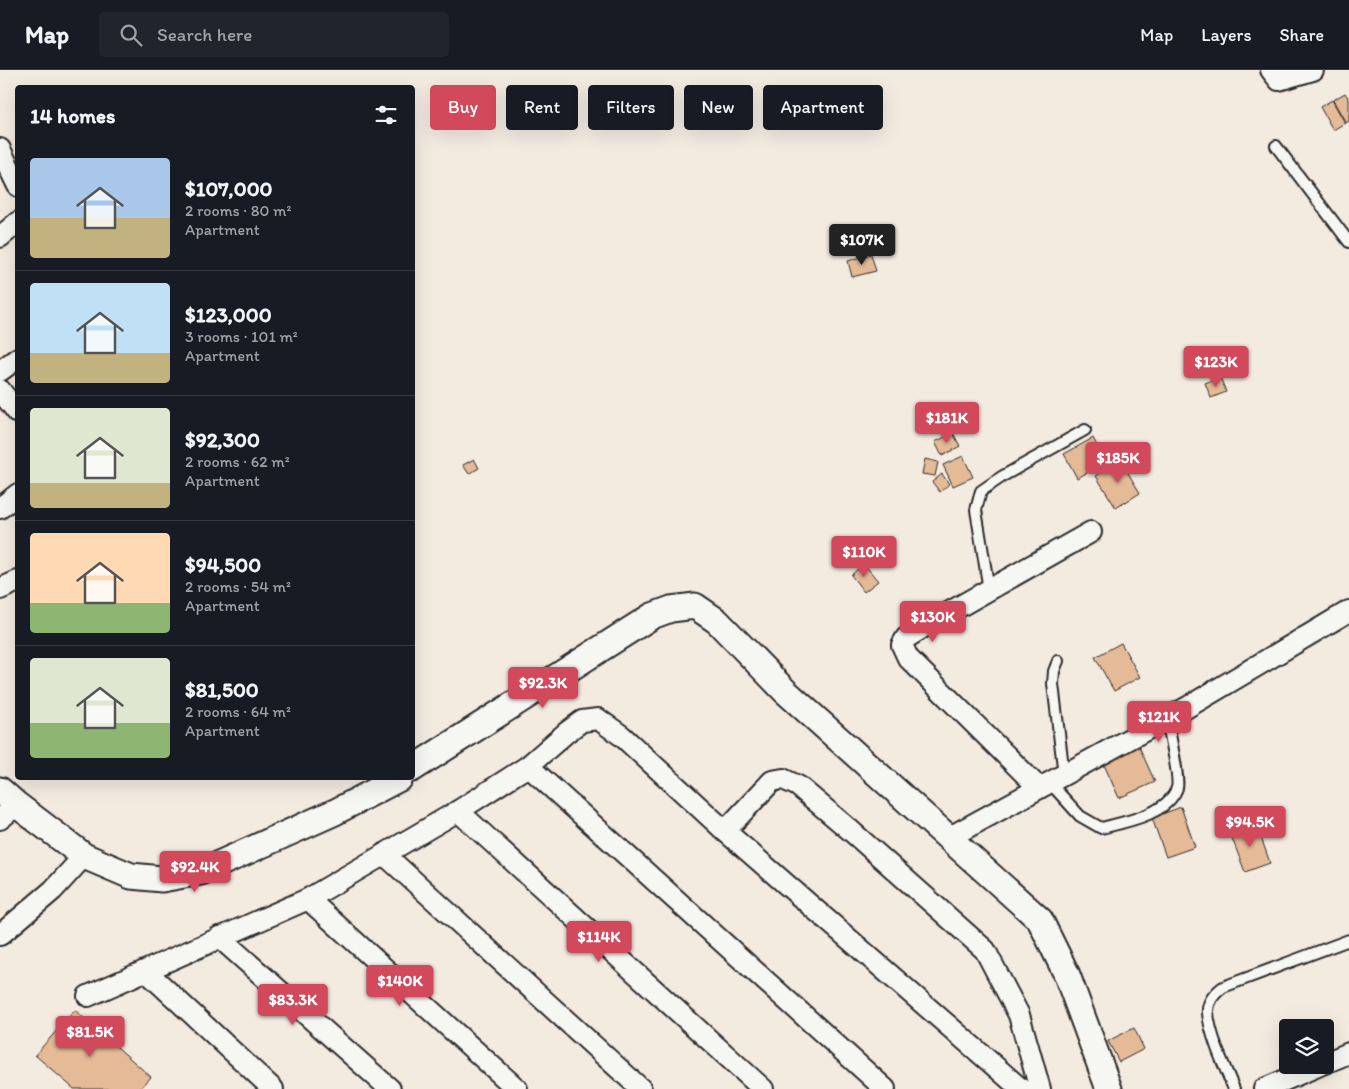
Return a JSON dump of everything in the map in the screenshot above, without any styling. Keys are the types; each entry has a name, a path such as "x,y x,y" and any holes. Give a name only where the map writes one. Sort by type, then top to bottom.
{"street":[{"path":"1271,70 1279,80 1313,70"},
{"path":"0,149 15,180"},
{"path":"0,237 15,224"},
{"path":"0,371 15,360"},
{"path":"0,390 15,409"},
{"path":"0,508 15,496"},
{"path":"1051,782 908,658 902,645 906,638 1091,532"},
{"path":"0,588 15,582"},
{"path":"415,767 652,616 672,609 695,606 716,621 785,691 1040,920 1066,975 1109,1089"},
{"path":"948,838 1167,719 1349,611"},
{"path":"88,996 308,899 458,811 528,766 582,721 598,719 622,736 725,831 1021,1089"},
{"path":"528,766 884,1089"},
{"path":"725,831 772,781 783,779 798,786 986,950 1019,1015 1040,1089"},
{"path":"6,805 84,856 131,876 162,879 201,872 335,812 396,780"},
{"path":"458,811 763,1089"},
{"path":"384,854 642,1089"},
{"path":"0,934 53,890 84,856"},
{"path":"308,899 517,1089"},
{"path":"219,937 390,1089"},
{"path":"146,971 273,1089"},
{"path":"1334,1059 1349,1053"},
{"path":"1264,1089 1299,1074"}],"lane":[{"path":"1276,146 1349,242"},
{"path":"989,590 976,510 981,491 1003,476 1085,430"},
{"path":"1058,661 1054,671 1053,684 1051,782 1080,816 1100,828 1142,817 1169,801 1178,786 1167,719"},
{"path":"1234,1089 1216,1047 1208,1012 1214,994 1223,987 1349,940"}],"building":[{"path":"1345,93 1349,99 1349,121 1346,123 1333,100"},
{"path":"1332,100 1345,123 1333,130 1320,107"},
{"path":"871,254 876,271 852,277 848,261"},
{"path":"1220,377 1226,392 1211,398 1205,383"},
{"path":"953,433 960,446 942,456 935,442"},
{"path":"1093,438 1106,463 1077,478 1064,454"},
{"path":"963,456 973,477 953,486 943,465"},
{"path":"474,459 479,468 469,474 463,465"},
{"path":"925,459 938,462 935,476 922,474"},
{"path":"1121,461 1140,493 1116,508 1096,476"},
{"path":"942,474 949,484 940,492 932,482"},
{"path":"864,564 878,581 864,592 851,575"},
{"path":"1121,643 1140,677 1114,691 1095,657"},
{"path":"1137,742 1155,782 1119,798 1101,758"},
{"path":"1181,807 1195,847 1166,857 1152,818"},
{"path":"1256,823 1270,863 1245,872 1230,833"},
{"path":"75,1010 151,1077 140,1089 74,1089 35,1055"},
{"path":"1134,1028 1144,1049 1119,1062 1108,1041"}]}
